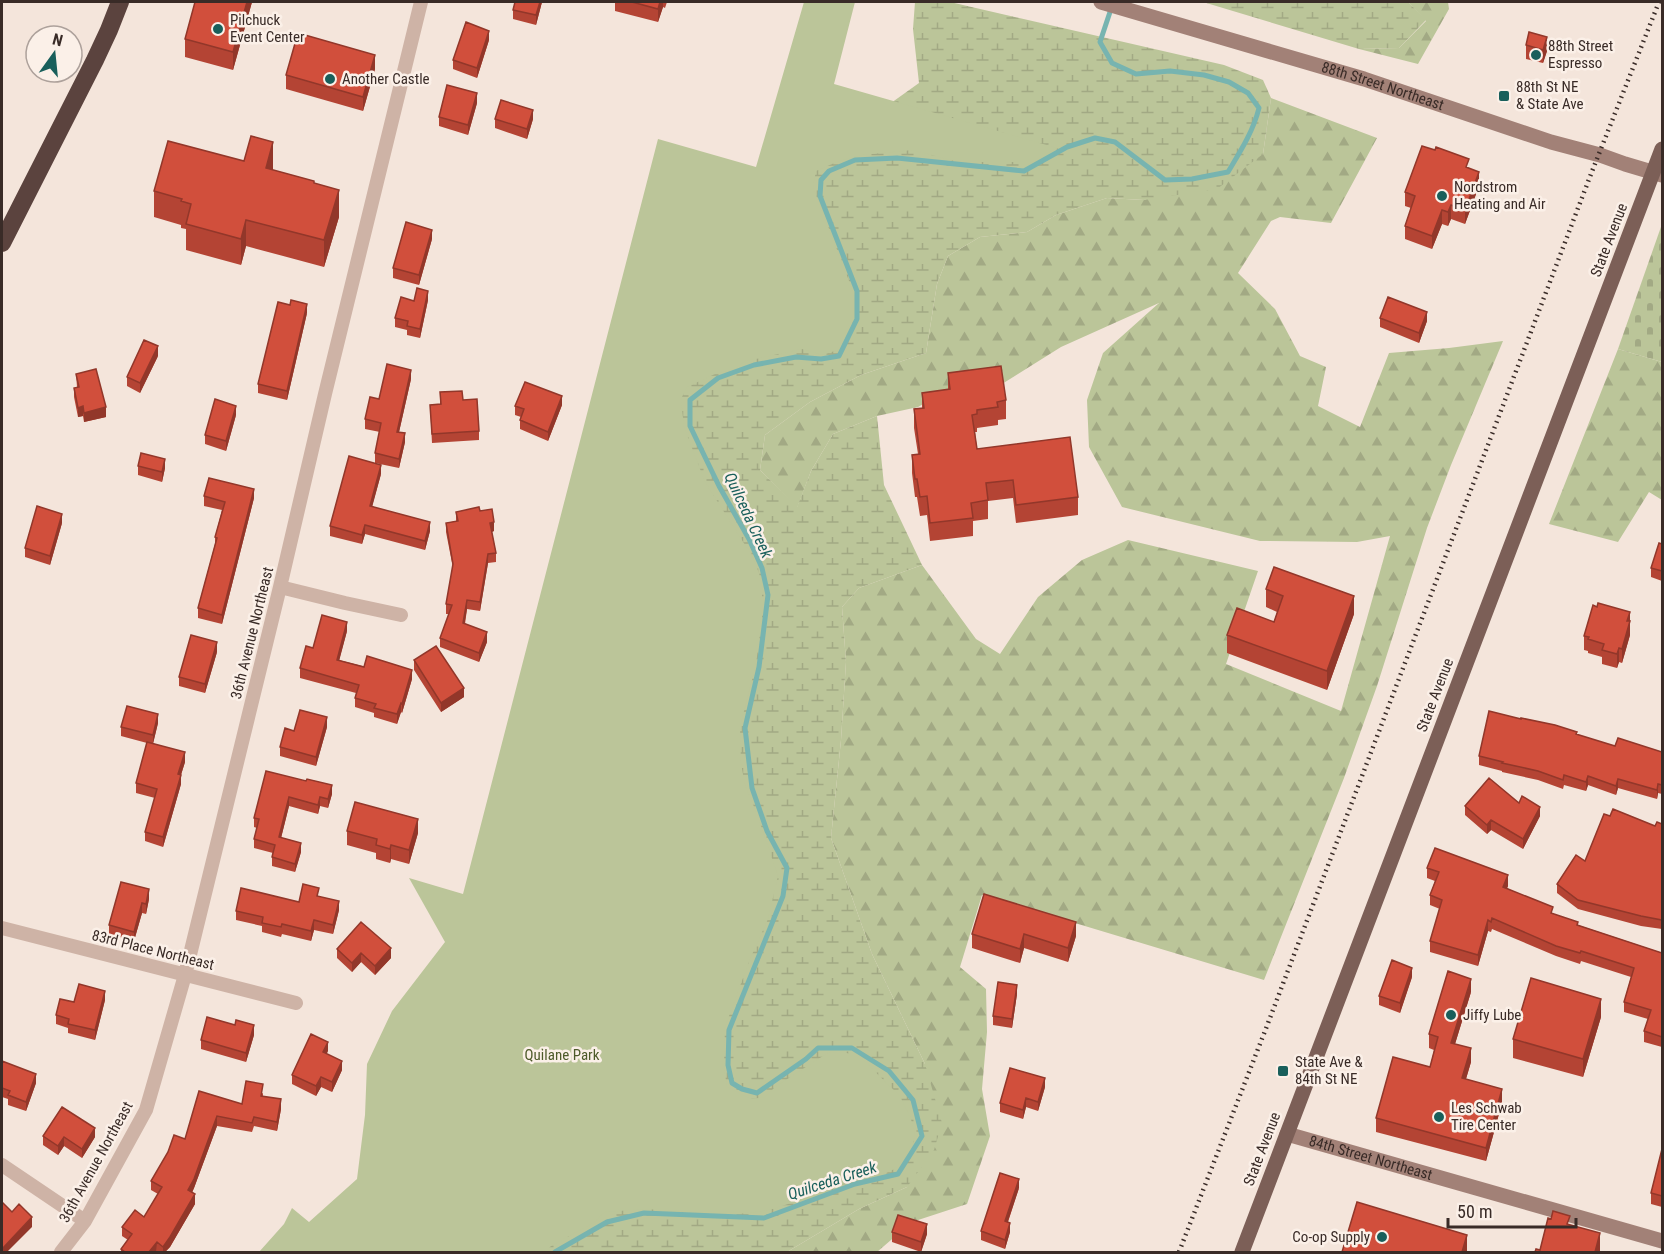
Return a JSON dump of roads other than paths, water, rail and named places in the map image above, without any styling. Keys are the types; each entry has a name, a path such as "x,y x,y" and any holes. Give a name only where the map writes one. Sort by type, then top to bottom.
{"highway":[{"path":"2,243 95,60 120,2"}],"main road":[{"name":"88th Street Northeast","path":"1101,2 1364,79 1658,174"},
{"name":"State Avenue","path":"1242,1252 1658,174 1662,149"},
{"name":"84th Street Northeast","path":"1287,1134 1662,1241"}],"street":[{"name":"36th Avenue Northeast","path":"61,1252 85,1221 146,1110 184,975 422,2"},
{"path":"280,587 401,615"},
{"name":"83rd Place Northeast","path":"2,928 296,1003"},
{"path":"2,1166 85,1221"}],"waterway":[{"name":"Quilceda Creek","path":"555,1252 607,1222 644,1213 764,1218 855,1184 898,1174 922,1136 913,1100 889,1071 852,1048 818,1048 757,1093 742,1089 732,1083 728,1065 729,1030 783,896 787,868 767,831 752,788 745,728 759,667 768,595 762,568 749,539 719,486 690,426 690,400 718,378 754,365 796,357 821,359 839,356 857,319 857,291 820,196 821,180 829,171 855,160 897,158 1024,171 1067,147 1095,138 1115,142 1165,180 1192,179 1228,172 1250,134 1259,108 1248,93 1229,82 1204,75 1170,71 1136,74 1112,63 1100,42 1112,6"}],"railway":[{"path":"1179,1252 1591,174 1659,2"}],"place":[{"name":"Pilchuck Event Center","path":"218,29"},
{"name":"88th Street Espresso","path":"1536,55"},
{"name":"Another Castle","path":"330,79"},
{"name":"88th St NE & State Ave","path":"1504,96"},
{"name":"Nordstrom Heating and Air","path":"1442,196"},
{"name":"Jiffy Lube","path":"1451,1015"},
{"name":"State Ave & 84th St NE","path":"1283,1071"},
{"name":"Les Schwab Tire Center","path":"1439,1117"},
{"name":"Co-op Supply","path":"1382,1237"}],"park label":[{"name":"Quilane Park","path":"562,1055"}]}
